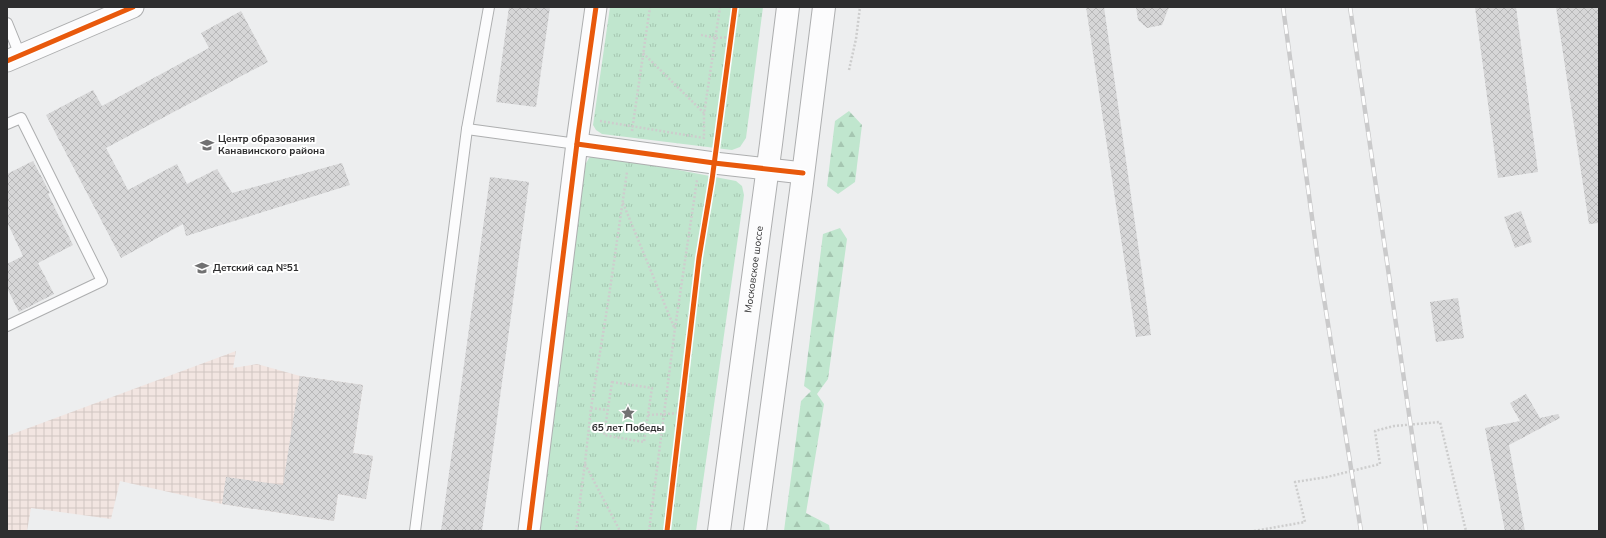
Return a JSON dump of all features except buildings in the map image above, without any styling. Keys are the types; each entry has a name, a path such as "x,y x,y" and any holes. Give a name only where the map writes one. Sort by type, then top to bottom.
{"main road":[{"name":"Московское шоссе","path":"718,531 788,7"},
{"path":"755,531 824,7"}],"street":[{"path":"14,58 133,7"},
{"path":"528,531 580,118 596,7"},
{"path":"577,144 700,161 803,172"}],"lane":[{"path":"415,531 467,129 489,7"},
{"path":"7,23 14,58"},
{"path":"7,124 21,118 102,281 7,326"},
{"path":"467,129 577,144"}],"path":[{"path":"576,531 591,408 608,303 650,7"},
{"path":"580,118 704,138 704,114 720,7"},
{"path":"849,70 856,39 860,7"},
{"path":"731,45 733,30"},
{"path":"701,35 716,38 732,37"},
{"path":"643,54 704,114"},
{"path":"649,531 675,328 700,161"},
{"path":"622,202 675,328"},
{"path":"612,382 652,388 648,415 644,442 604,435 612,382"},
{"path":"679,420 681,405"},
{"path":"591,408 607,410"},
{"path":"648,415 680,413"},
{"path":"1254,531 1305,522 1295,482 1380,464 1375,431 1394,426 1440,422 1466,531"},
{"path":"585,463 620,531"}],"shaded area":[{"path":"236,351 233,368 257,364 300,376 363,385 353,453 373,456 366,499 338,494 334,521 222,504 120,481 111,519 31,508 27,531 7,531 7,436"}],"green space":[{"path":"610,7 763,7 746,138 740,147 732,150 602,134 596,130 593,125"},
{"path":"849,111 862,125 855,182 838,194 827,186 835,121"},
{"path":"595,154 736,181 742,186 744,195 696,531 536,531 581,172 589,158"},
{"path":"840,228 847,239 828,379 817,394 824,404 806,513 829,525 830,531 784,531 801,401 811,391 804,386 823,234"}],"railway":[{"path":"1283,7 1318,261 1361,531"},
{"path":"1350,7 1426,531"}],"cycle path":[{"path":"7,61 133,7"},
{"path":"529,531 578,135 596,7"},
{"path":"667,531 699,258 712,180 735,7"},
{"path":"577,144 714,163 803,173"}],"place":[{"name":"Центр образования Канавинского района","path":"207,145"},
{"name":"Детский сад №51","path":"202,268"},
{"name":"65 лет Победы","path":"628,413"}]}
